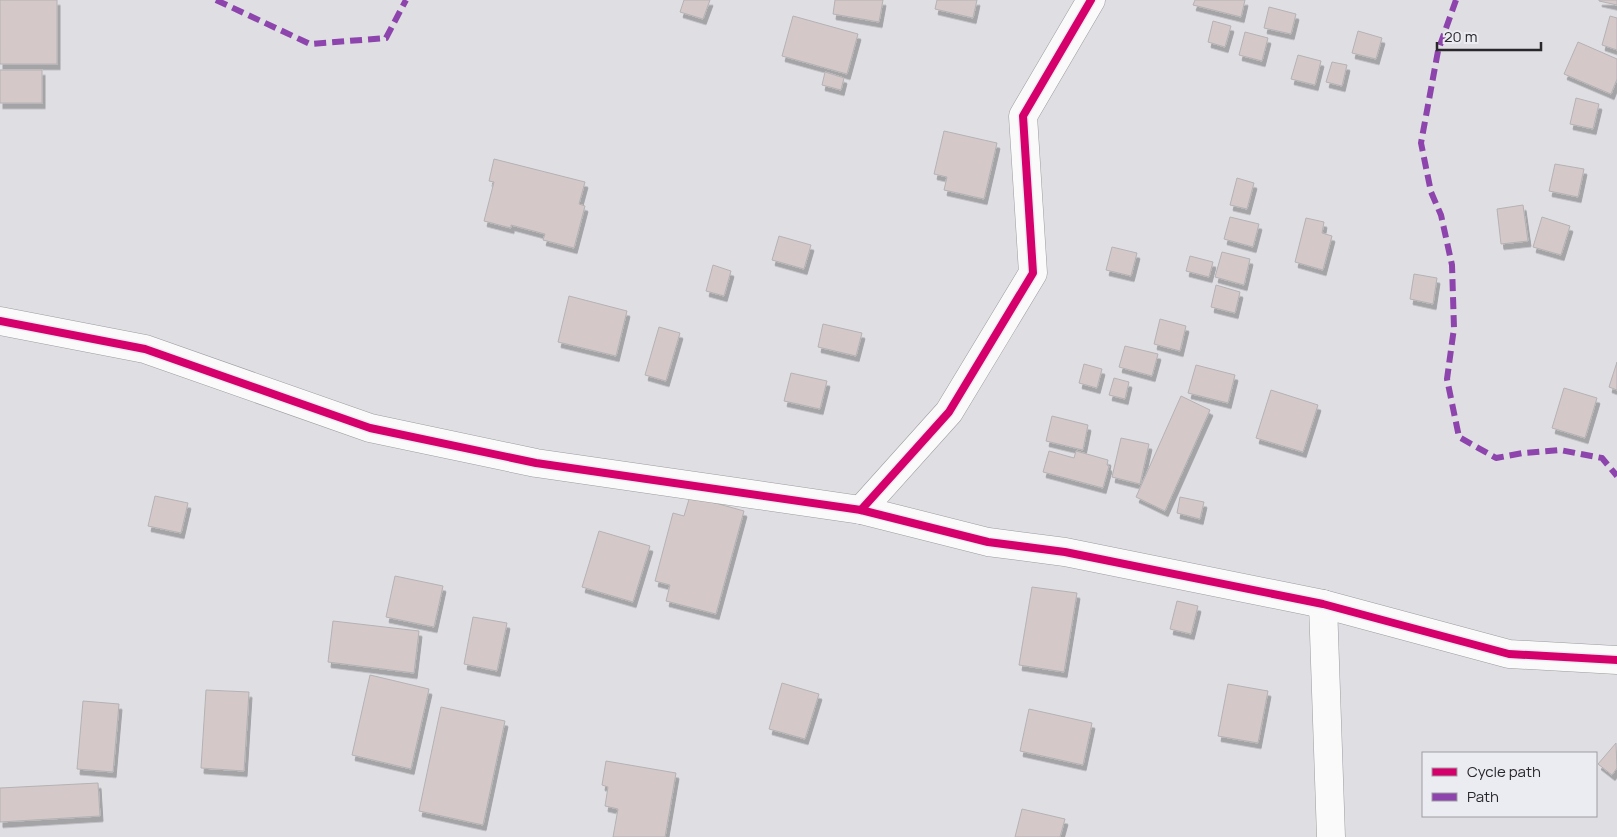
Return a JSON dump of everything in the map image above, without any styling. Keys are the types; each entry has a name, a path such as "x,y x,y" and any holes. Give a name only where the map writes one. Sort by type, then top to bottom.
{"street":[{"path":"861,510 949,412 1033,273 1023,116 1090,0"},
{"path":"0,321 145,349 370,428 536,463 861,510 988,542 1065,552 1323,604 1509,654 1617,660"},
{"path":"1323,604 1331,837"}],"building":[{"path":"0,0 57,0 57,64 0,64"},
{"path":"684,0 710,0 703,19 680,12"},
{"path":"835,0 883,0 879,22 833,14"},
{"path":"937,0 977,0 973,18 935,9"},
{"path":"1195,0 1245,0 1241,17 1193,5"},
{"path":"1617,0 1617,5 1599,1"},
{"path":"1269,7 1296,14 1291,34 1264,28"},
{"path":"793,16 858,34 847,74 782,56"},
{"path":"1610,16 1617,18 1617,50 1602,45"},
{"path":"1213,21 1231,26 1225,47 1208,42"},
{"path":"1358,31 1382,38 1376,59 1352,53"},
{"path":"1245,32 1268,38 1262,61 1239,55"},
{"path":"1578,42 1617,59 1617,79 1611,94 1564,74"},
{"path":"1298,55 1321,61 1315,85 1291,79"},
{"path":"1332,62 1347,65 1342,86 1326,82"},
{"path":"0,70 42,70 42,103 0,103"},
{"path":"825,72 844,78 841,90 822,85"},
{"path":"1576,98 1599,104 1593,129 1570,124"},
{"path":"944,131 997,143 984,199 944,190 947,177 934,174"},
{"path":"494,159 585,182 579,204 585,206 574,248 543,240 545,234 511,225 511,228 484,221 494,182 489,181"},
{"path":"1555,164 1584,169 1578,197 1549,191"},
{"path":"1237,178 1254,183 1247,209 1230,205"},
{"path":"1523,205 1528,241 1501,244 1497,209"},
{"path":"1230,217 1259,224 1253,247 1224,239"},
{"path":"1542,217 1570,226 1561,255 1533,247"},
{"path":"1306,218 1324,222 1322,233 1332,236 1323,270 1295,262"},
{"path":"779,236 811,245 804,269 772,260"},
{"path":"1112,247 1137,253 1131,276 1106,270"},
{"path":"1222,252 1250,259 1244,285 1215,277"},
{"path":"1190,256 1213,262 1209,277 1186,271"},
{"path":"713,265 731,271 724,296 706,291"},
{"path":"1414,274 1437,278 1433,304 1410,299"},
{"path":"1216,285 1240,292 1235,313 1211,307"},
{"path":"569,296 627,311 616,356 558,342"},
{"path":"1160,319 1186,326 1180,351 1154,344"},
{"path":"823,324 862,333 856,356 818,347"},
{"path":"659,327 680,333 666,381 645,375"},
{"path":"1125,346 1158,354 1152,376 1119,367"},
{"path":"1617,362 1617,390 1609,387"},
{"path":"1084,364 1102,369 1097,388 1079,383"},
{"path":"1196,365 1235,375 1228,403 1188,393"},
{"path":"791,373 827,381 820,409 784,401"},
{"path":"1114,378 1129,382 1125,399 1109,395"},
{"path":"1564,388 1597,398 1585,438 1552,428"},
{"path":"1271,390 1318,405 1303,452 1256,438"},
{"path":"1181,396 1210,410 1165,511 1136,497"},
{"path":"1052,416 1088,425 1083,450 1046,441"},
{"path":"1121,438 1149,444 1140,484 1112,477"},
{"path":"1049,451 1074,458 1076,451 1108,460 1107,465 1109,466 1103,488 1043,472"},
{"path":"155,496 188,503 181,533 148,526"},
{"path":"690,496 744,511 716,614 666,601 670,585 655,581 673,513 684,516"},
{"path":"1180,497 1204,502 1200,519 1177,513"},
{"path":"599,531 650,546 633,602 582,587"},
{"path":"395,576 443,586 434,627 386,617"},
{"path":"1032,587 1077,593 1064,672 1019,665"},
{"path":"1177,601 1198,606 1191,634 1170,629"},
{"path":"473,617 507,623 497,671 464,664"},
{"path":"333,621 419,631 414,673 328,662"},
{"path":"370,675 429,689 411,769 352,755"},
{"path":"782,683 819,694 805,739 769,729"},
{"path":"1228,684 1268,691 1258,743 1218,736"},
{"path":"206,690 249,692 244,771 201,768"},
{"path":"83,701 119,704 113,772 77,769"},
{"path":"441,707 505,721 483,825 419,811"},
{"path":"1029,709 1092,723 1083,765 1020,751"},
{"path":"1616,743 1617,768 1612,775 1598,764"},
{"path":"606,761 676,773 665,837 613,837 618,809 605,806 608,787 602,785"},
{"path":"98,783 100,816 0,822 0,788"},
{"path":"1022,809 1065,819 1060,837 1015,837"}],"marked path":[{"path":"216,0 310,44 386,38 406,0"},
{"path":"1456,0 1438,51 1421,143 1431,192 1441,215 1452,265 1454,328 1447,379 1459,437 1496,458 1523,453 1560,450 1602,458 1617,476"}],"cycle path":[{"path":"861,510 949,412 1033,273 1023,116 1091,0"},
{"path":"0,321 145,349 370,428 536,463 861,510 988,542 1065,552 1323,604 1509,654 1617,660"}]}
